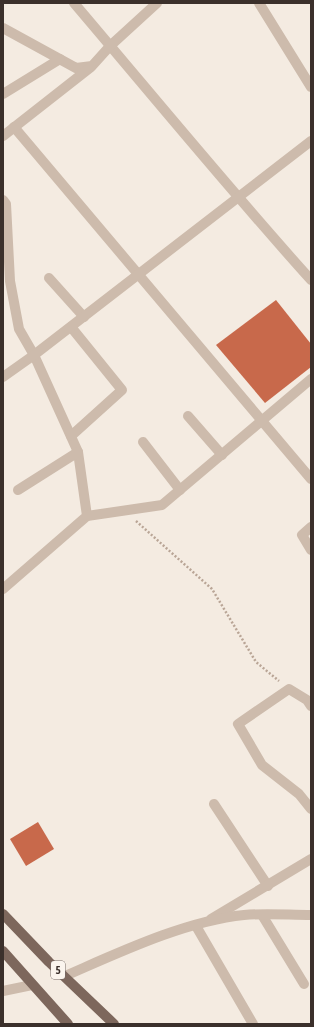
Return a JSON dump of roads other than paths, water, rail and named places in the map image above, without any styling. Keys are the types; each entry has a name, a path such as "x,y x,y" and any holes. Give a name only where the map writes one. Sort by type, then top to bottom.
{"main road":[{"name":"5","path":"3,914 114,1024"},
{"name":"5","path":"3,951 68,1024"}],"street":[{"path":"74,3 238,198 311,280"},
{"path":"3,136 92,66 110,46 157,3"},
{"path":"259,3 311,87"},
{"path":"3,28 76,68 92,66"},
{"path":"3,94 60,59"},
{"path":"14,127 311,479"},
{"path":"3,377 71,327 311,141"},
{"path":"3,200 6,204 10,281 18,322 78,452 87,516"},
{"path":"49,278 84,317"},
{"path":"71,327 122,390 71,436"},
{"path":"3,589 87,516 162,505 222,456 311,379"},
{"path":"188,416 222,456"},
{"path":"143,442 180,490"},
{"path":"18,490 78,452"},
{"path":"311,527 302,535 311,550"},
{"path":"311,706 307,700 289,689 238,724 262,765 299,794 311,809"},
{"path":"214,804 268,886"},
{"path":"200,925 268,886 311,859"},
{"path":"65,976 145,942 200,925 244,915 311,915"},
{"path":"262,915 304,984"},
{"path":"200,925 253,1024"},
{"path":"3,991 32,985"}]}
